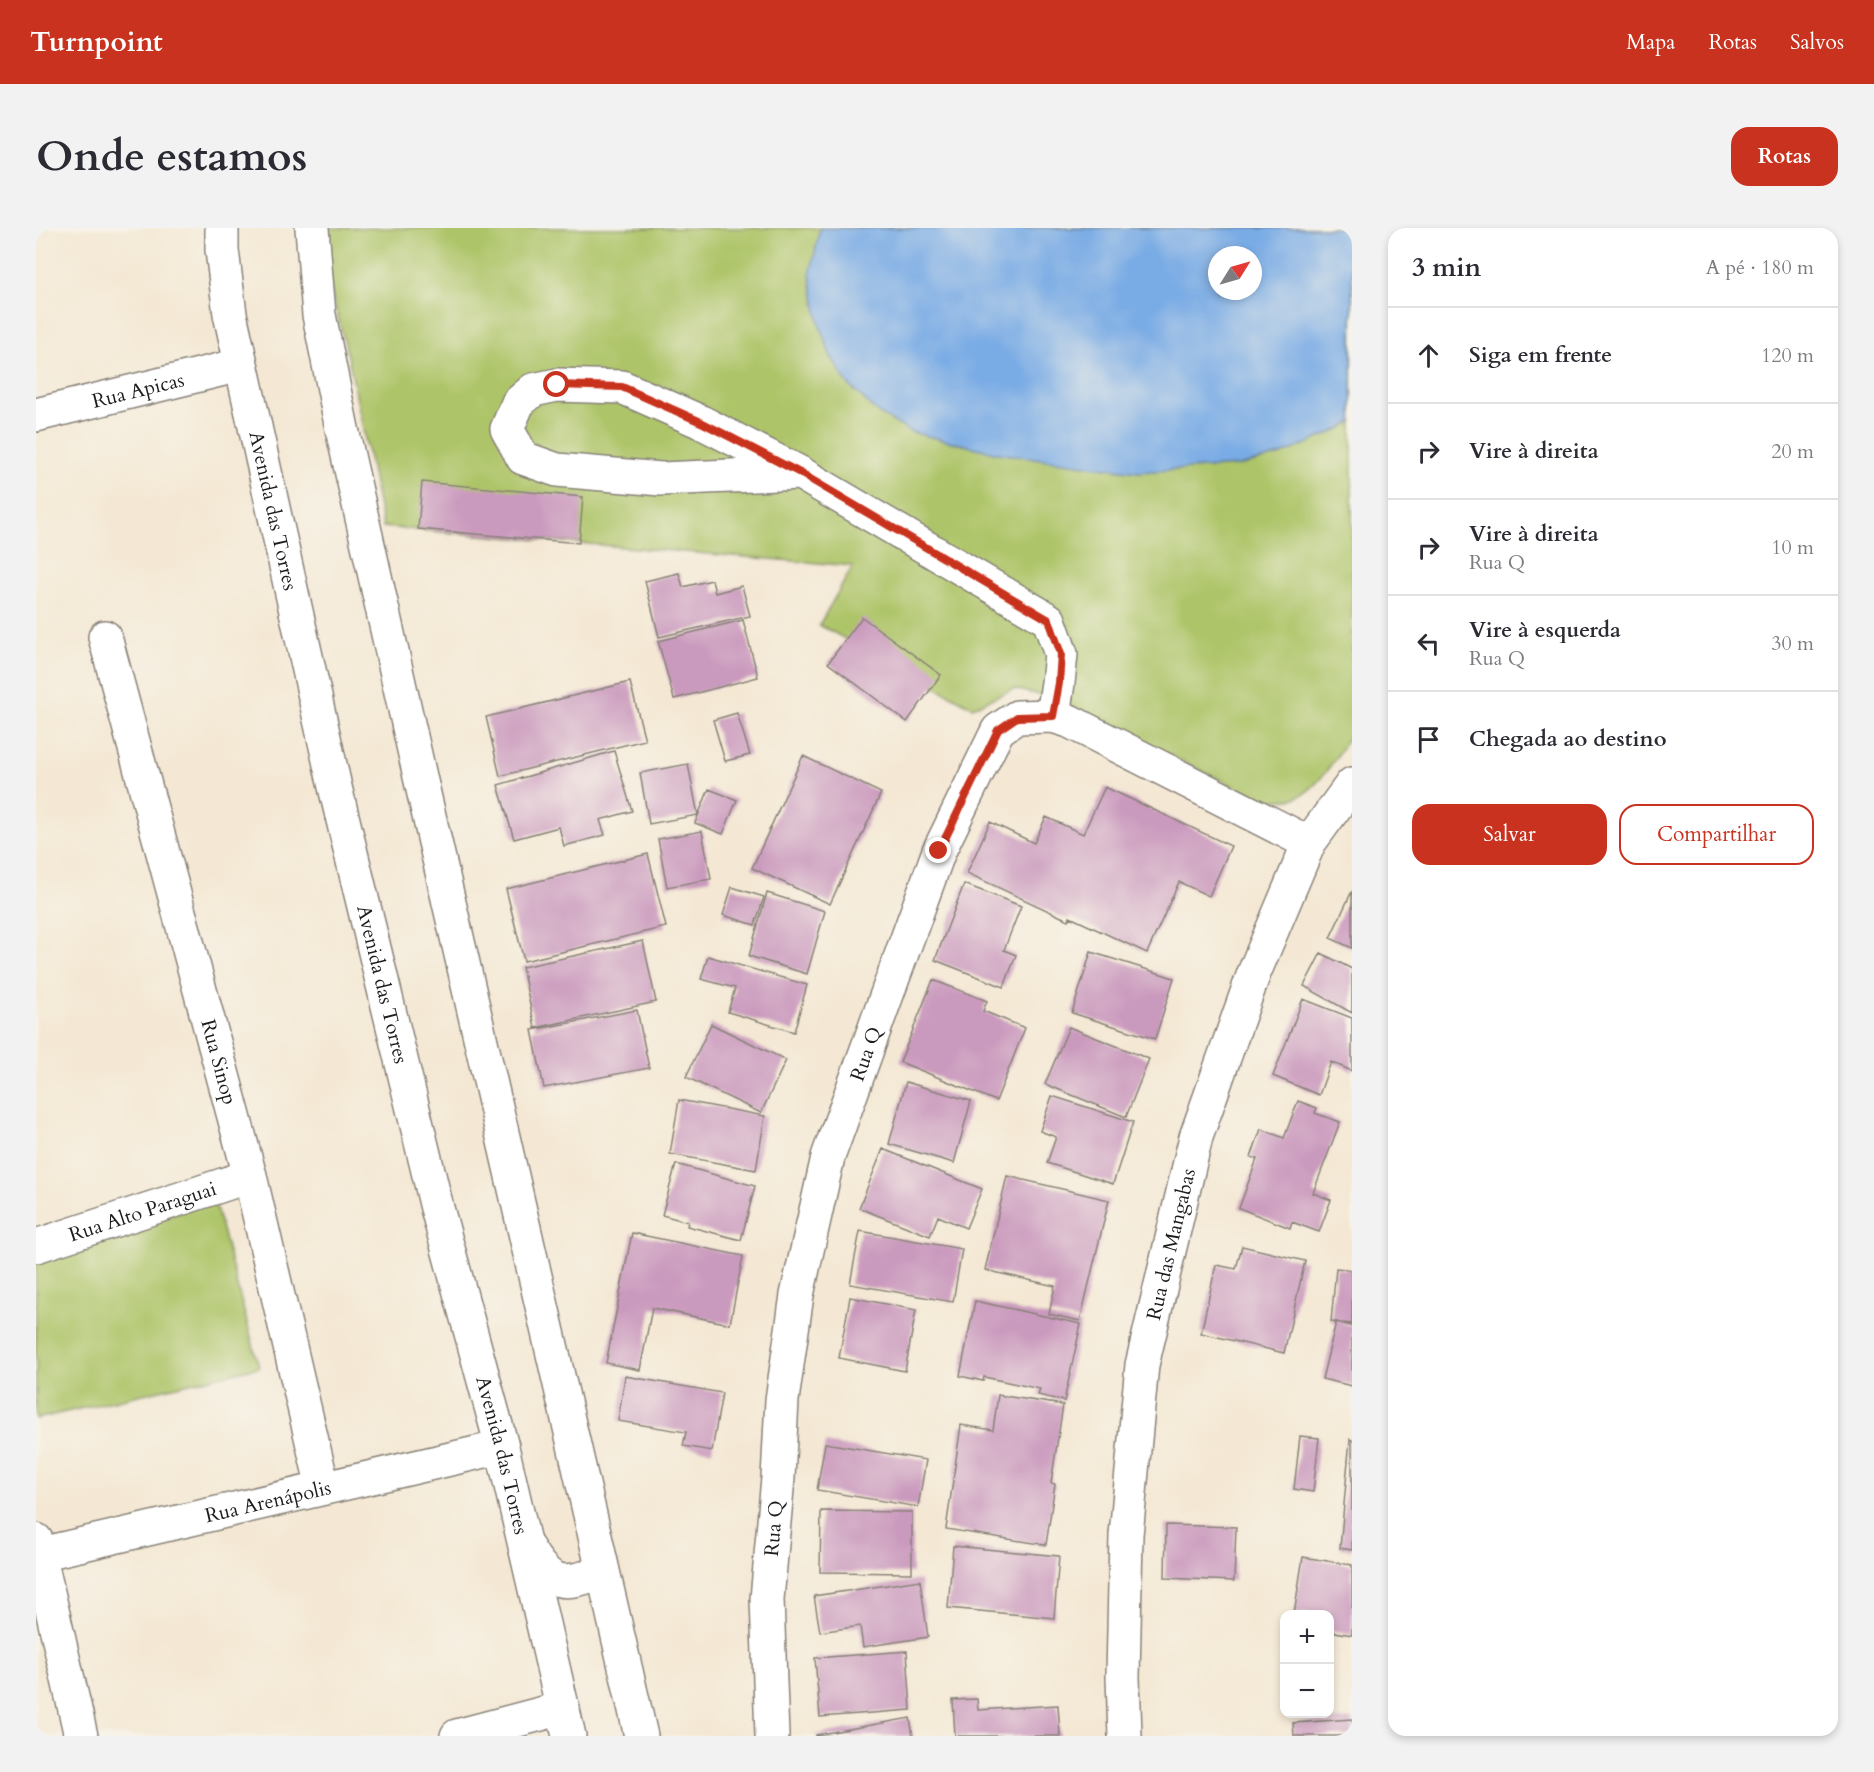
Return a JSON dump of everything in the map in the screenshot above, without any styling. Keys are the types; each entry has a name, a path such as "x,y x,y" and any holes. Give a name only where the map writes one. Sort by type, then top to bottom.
{"street":[{"name":"Avenida das Torres","path":"222,228 222,250 230,314 240,365 335,788 437,1208 502,1447 566,1722"},
{"path":"312,228 319,315 342,429 641,1736"},
{"name":"Rua Apicas","path":"36,415 240,365"},
{"path":"800,473 661,479 557,470 523,458 507,429 518,403 533,390 557,385 622,387 701,422 800,473 1049,620 1061,654 1053,716"},
{"name":"Rua Sinop","path":"105,636 250,1176 323,1488"},
{"name":"Rua Q","path":"772,1736 767,1599 778,1478 782,1400 798,1295 828,1157 939,851 998,730 1017,717 1053,716 1070,721 1309,843"},
{"name":"Rua das Mangabas","path":"1125,1736 1123,1677 1126,1535 1142,1365 1196,1137 1254,973 1309,843 1352,784"},
{"name":"Rua Alto Paraguai","path":"36,1246 250,1176"},
{"name":"Rua Arenápolis","path":"37,1550 502,1447"},
{"path":"524,1542 538,1566 557,1581 579,1580 602,1571"},
{"path":"37,1550 81,1736"},
{"path":"457,1736 566,1722"}],"green space":[{"path":"323,228 1352,228 1352,732 1326,772 1309,790 1290,799 1262,800 1049,697 1013,689 973,707 819,625 853,566 383,527 348,356 330,287"},
{"path":"214,1200 259,1367 36,1419 36,1259"}],"water":[{"path":"820,228 1352,228 1352,422 1281,455 1239,466 1137,472 997,453 911,432 879,414 847,383 830,355 819,323 810,275"}],"building":[{"path":"422,482 583,497 579,543 418,529"},
{"path":"679,573 683,587 712,580 715,593 742,586 750,616 659,637 645,581"},
{"path":"862,617 941,675 907,722 828,663"},
{"path":"743,620 758,677 674,699 658,641"},
{"path":"630,682 645,740 500,776 486,717"},
{"path":"737,713 750,755 725,761 713,720"},
{"path":"614,751 632,811 600,820 605,835 564,846 559,827 514,839 498,785"},
{"path":"803,756 881,793 830,904 752,868"},
{"path":"688,764 698,815 649,824 640,773"},
{"path":"1105,787 1231,846 1209,896 1179,882 1147,953 1070,917 1068,920 967,873 990,822 1034,843 1046,817 1083,834"},
{"path":"709,789 737,800 723,834 695,823"},
{"path":"702,831 711,879 667,887 658,839"},
{"path":"648,854 666,927 524,961 506,889"},
{"path":"964,884 1021,906 1004,950 1016,955 1004,987 935,960"},
{"path":"732,887 764,897 755,925 723,915"},
{"path":"1352,891 1352,948 1330,938"},
{"path":"767,893 825,911 807,974 749,956"},
{"path":"643,941 656,1002 535,1028 522,967"},
{"path":"1091,952 1174,978 1155,1039 1072,1013"},
{"path":"1321,953 1352,969 1352,1013 1304,986"},
{"path":"708,956 807,985 794,1032 728,1012 735,988 701,979"},
{"path":"933,980 987,1001 983,1011 1025,1028 996,1101 900,1062"},
{"path":"1303,999 1352,1018 1352,1071 1331,1062 1319,1095 1273,1076"},
{"path":"637,1010 649,1068 544,1088 532,1030"},
{"path":"711,1024 786,1060 761,1113 686,1077"},
{"path":"1069,1027 1149,1059 1126,1117 1045,1084"},
{"path":"906,1082 971,1101 954,1163 889,1144"},
{"path":"1052,1096 1133,1122 1113,1184 1047,1163 1056,1137 1040,1131"},
{"path":"679,1100 765,1116 756,1170 670,1154"},
{"path":"1298,1101 1317,1108 1315,1113 1340,1122 1313,1193 1331,1200 1319,1232 1292,1222 1290,1228 1239,1208 1257,1159 1251,1157 1261,1129 1284,1138"},
{"path":"883,1149 982,1189 966,1228 938,1216 930,1236 859,1208"},
{"path":"676,1164 755,1186 741,1240 687,1226 688,1222 662,1215"},
{"path":"1007,1176 1109,1200 1080,1321 1049,1314 1055,1286 985,1270"},
{"path":"860,1231 962,1249 953,1302 850,1284"},
{"path":"632,1233 743,1256 730,1324 652,1308 640,1370 606,1363"},
{"path":"1242,1246 1305,1261 1284,1353 1201,1333 1216,1265 1236,1269"},
{"path":"1336,1268 1352,1270 1352,1324 1331,1322"},
{"path":"850,1297 916,1310 905,1371 839,1358"},
{"path":"975,1301 1081,1324 1064,1401 1038,1395 1040,1389 984,1377 983,1381 960,1376"},
{"path":"1336,1322 1352,1326 1352,1386 1322,1379"},
{"path":"625,1376 722,1393 712,1451 683,1446 686,1432 618,1421"},
{"path":"998,1395 1063,1405 1051,1483 1055,1484 1046,1545 946,1529 961,1425 993,1430"},
{"path":"1300,1436 1319,1438 1313,1492 1294,1489"},
{"path":"1350,1439 1352,1440 1352,1550 1340,1548"},
{"path":"825,1443 926,1460 918,1507 817,1490"},
{"path":"821,1511 912,1512 912,1573 820,1572"},
{"path":"1166,1525 1236,1527 1234,1581 1165,1578"},
{"path":"953,1546 1059,1556 1054,1618 948,1608"},
{"path":"1303,1557 1352,1565 1352,1635 1334,1632 1334,1610 1295,1610"},
{"path":"920,1580 928,1637 863,1647 860,1626 820,1632 814,1596"},
{"path":"907,1651 911,1710 820,1717 815,1658"},
{"path":"977,1699 978,1710 1058,1705 1060,1736 955,1736 953,1700"},
{"path":"910,1718 913,1736 816,1736 816,1735"},
{"path":"1352,1719 1352,1736 1294,1736 1293,1723"}],"route":[{"path":"557,385 622,387 701,422 800,473 1049,620 1061,654 1053,716 1017,717 998,730 939,851"}]}
